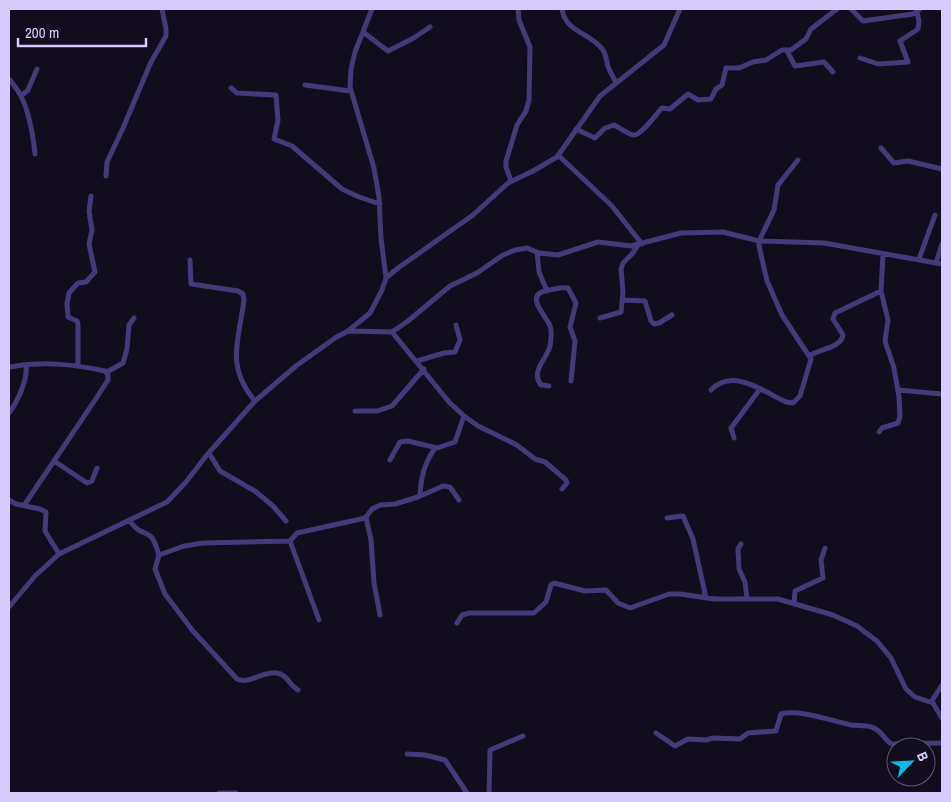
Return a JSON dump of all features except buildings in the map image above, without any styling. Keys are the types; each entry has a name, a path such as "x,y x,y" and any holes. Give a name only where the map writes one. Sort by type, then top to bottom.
{"street":[{"path":"106,176 107,162 110,155 151,62 166,36 167,32 162,9"},
{"path":"9,607 35,576 59,554 81,542 130,522 167,502 254,401 296,366 348,331 370,313 386,278 381,238 380,204 373,163 350,91 351,69 372,9"},
{"path":"511,181 506,161 517,125 526,112 529,92 530,47 519,20 518,9"},
{"path":"562,9 572,28 592,39 604,50 609,70 616,83"},
{"path":"386,278 473,215 511,181 534,171 558,155 598,99 664,44 671,33 680,9"},
{"path":"576,130 594,138 604,128 614,125 632,135 637,135 662,108 670,108 688,94 698,100 710,99 716,89 722,85 726,68 739,68 769,59 782,50 788,51 806,39 812,29 837,9"},
{"path":"852,9 863,21 893,18 918,10 918,29 900,40 908,62 878,64 860,58"},
{"path":"363,32 388,50 430,27"},
{"path":"788,51 796,66 824,62 833,72"},
{"path":"21,96 28,90 37,69"},
{"path":"9,79 21,96 33,135 35,154"},
{"path":"305,85 350,91"},
{"path":"231,88 237,93 276,95 278,120 274,139 292,146 342,189 380,204"},
{"path":"881,148 894,163 908,161 942,169"},
{"path":"558,155 612,206 640,244"},
{"path":"711,390 726,380 742,382 786,402 796,402 800,396 811,361 784,320 772,294 763,265 759,241 774,210 778,185 798,160"},
{"path":"78,365 78,324 77,321 68,316 67,304 69,293 76,284 86,282 95,272 89,244 92,230 91,196"},
{"path":"920,256 935,215"},
{"path":"348,331 392,332 421,311 446,289 477,273 503,255 520,248 554,255 564,254 598,242 631,246 683,233 723,232 759,241 824,243 883,254 920,256 939,263 942,244"},
{"path":"600,318 621,312 623,300 620,269 640,244"},
{"path":"537,252 539,272 547,290"},
{"path":"879,432 882,428 894,425 900,420 898,390 886,341 888,320 882,291 883,254"},
{"path":"190,260 191,284 238,291 243,294 244,300 239,328 236,366 254,401"},
{"path":"549,386 541,385 538,379 540,364 547,354 551,343 550,325 541,312 537,301 538,295 547,290 568,288 576,304 570,327 575,341 570,381"},
{"path":"809,356 842,340 843,335 833,319 835,313 882,291"},
{"path":"623,300 645,301 651,321 654,324 672,315"},
{"path":"9,367 34,363 78,365 107,372 123,363 129,325 134,318"},
{"path":"417,361 444,352 454,352 460,340 456,325"},
{"path":"392,332 449,402 464,416 490,433 516,445 535,459 545,462 566,480 567,483 562,489"},
{"path":"9,413 19,394 27,369 26,365"},
{"path":"355,411 377,411 392,406 424,370"},
{"path":"25,504 108,380 107,372"},
{"path":"734,438 731,428 760,389"},
{"path":"898,390 942,394"},
{"path":"390,460 400,442 408,441 435,448 456,441 464,416"},
{"path":"420,496 420,481 424,467 435,448"},
{"path":"209,453 220,471 255,491 280,512 286,521"},
{"path":"54,461 87,483 92,481 97,468"},
{"path":"380,615 374,583 371,540 366,517 370,510 380,504 395,504 443,486 448,486 453,490 459,500"},
{"path":"9,500 18,505 25,504 40,508 46,512 45,531 59,554"},
{"path":"667,518 683,516 686,519 693,539 706,598"},
{"path":"159,555 184,546 203,543 290,541 300,532 366,517"},
{"path":"130,522 138,531 151,537 159,555 155,569 166,594 193,631 238,679 244,680 276,672 284,676 298,690"},
{"path":"290,541 320,620"},
{"path":"742,544 738,549 739,569 745,582 747,599"},
{"path":"794,603 795,591 823,578 821,560 824,548"},
{"path":"457,622 462,615 469,613 534,613 547,600 554,583 582,590 606,590 618,603 630,608 673,594 706,598 778,599 848,621 867,632 887,653 910,693 915,697 934,704 942,718"},
{"path":"931,702 942,685"},
{"path":"656,733 675,746 688,739 740,739 748,733 776,731 781,714 797,714 872,727 882,733 888,742 892,744 942,743"},
{"path":"489,793 490,750 523,736"},
{"path":"407,754 425,754 445,760 467,793"},
{"path":"219,793 236,793"}]}
